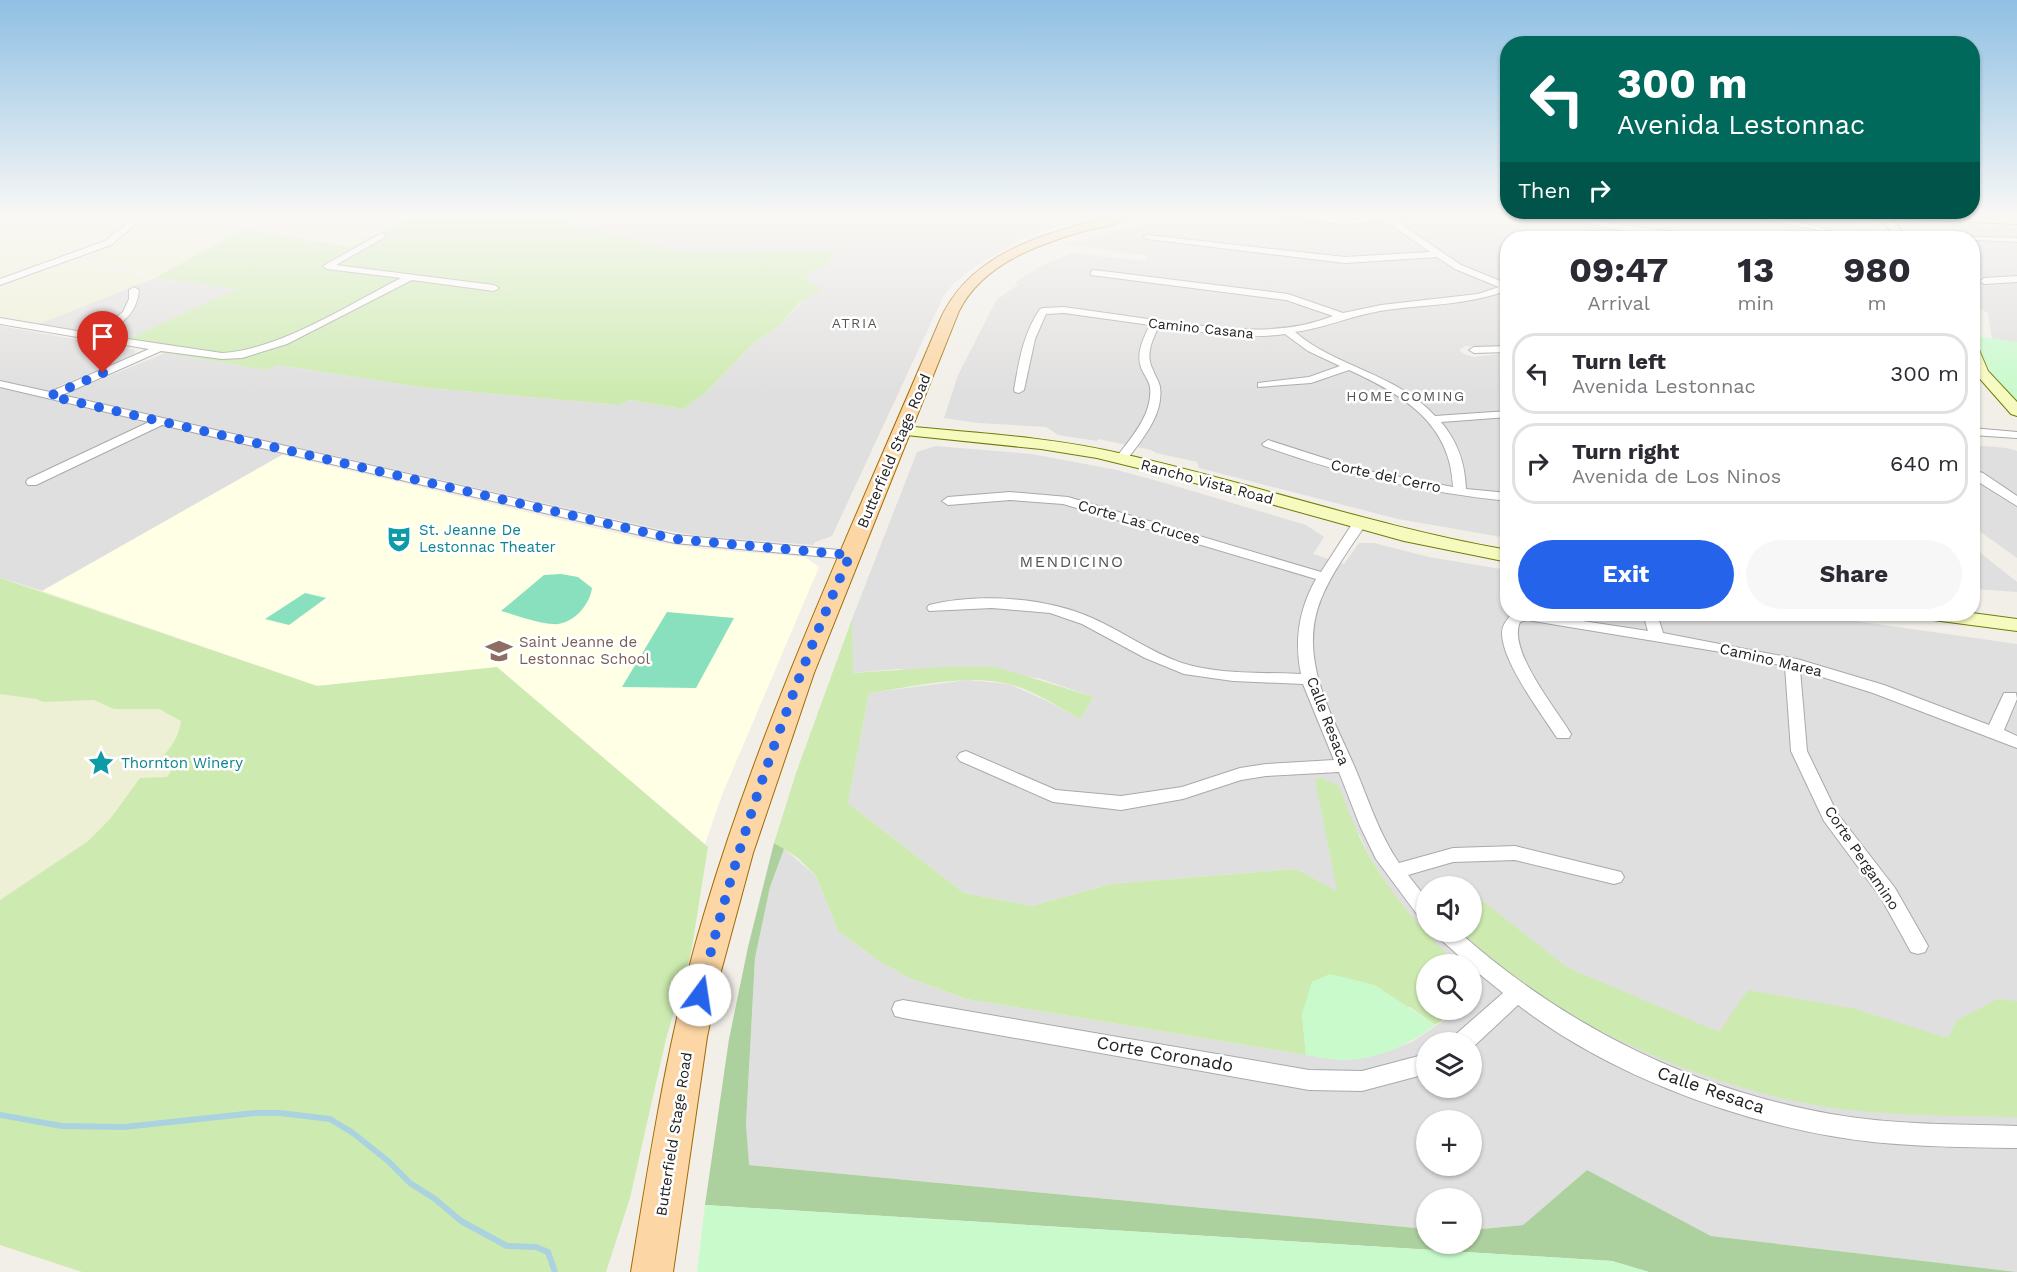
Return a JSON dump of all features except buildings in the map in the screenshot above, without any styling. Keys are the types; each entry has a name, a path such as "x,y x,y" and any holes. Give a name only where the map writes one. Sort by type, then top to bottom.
{"main road":[{"name":"Butterfield Stage Road","path":"652,1272 690,1036 724,898 760,780 816,634 955,304 979,275"},
{"path":"1980,370 2017,411"},
{"path":"1980,390 2017,426"},
{"name":"Rancho Vista Road","path":"902,431 1052,446 1121,459 1359,525 1500,554"},
{"path":"1980,620 2017,625"}],"street":[{"path":"0,282 18,275"},
{"path":"398,275 494,288"},
{"path":"1113,275 1288,297 1342,316"},
{"path":"1475,275 1500,285"},
{"path":"0,321 160,348 222,356 242,355 283,342 411,277"},
{"path":"1984,281 2017,279"},
{"path":"90,336 123,318 134,295 134,290"},
{"name":"Camino Casana","path":"1019,390 1034,324 1043,311 1064,310 1230,333 1262,334 1289,332 1317,326 1342,316 1381,308 1480,297 1500,290"},
{"path":"1121,459 1150,416 1155,400 1155,385 1144,363 1146,343 1156,323"},
{"path":"1289,332 1303,344 1378,378 1404,394 1434,419 1448,438 1458,462 1460,492"},
{"path":"50,396 160,348"},
{"path":"1474,350 1500,349"},
{"path":"1262,385 1311,380 1350,366"},
{"path":"0,384 675,539 850,555"},
{"path":"1434,419 1500,415"},
{"path":"32,482 160,421"},
{"path":"1980,432 2017,435"},
{"name":"Corte del Cerro","path":"1268,444 1302,457 1385,478 1460,492 1500,496"},
{"path":"1980,477 2017,502"},
{"name":"Corte Las Cruces","path":"948,501 1010,496 1064,500 1324,577"},
{"name":"Calle Resaca","path":"1359,525 1324,577 1312,600 1306,624 1304,647 1309,679 1378,845 1416,898"},
{"path":"934,608 976,603 1034,606 1086,620 1136,650 1191,670 1309,679"},
{"name":"Camino Marea","path":"1514,621 1510,627 1510,637 1519,661 1563,735"},
{"name":"Camino Marea","path":"1557,621 1792,663 1900,696 2017,742"},
{"path":"1652,621 1657,638"},
{"name":"Corte Pergamino","path":"1792,663 1799,751 1830,816 1888,892 1918,946"},
{"path":"1994,733 2010,697"},
{"path":"966,757 1053,796 1121,803 1183,793 1240,774 1257,771 1345,766"},
{"path":"1395,872 1453,855 1515,853 1614,876"},
{"name":"Calle Resaca","path":"1456,942 1517,993 1580,1034 1657,1071 1706,1091 1758,1108 1843,1126 1903,1133 2017,1137"},
{"path":"1474,1032 1517,993"},
{"name":"Corte Coronado","path":"903,1009 1309,1080 1362,1081 1416,1067"}],"shaded area":[{"path":"27,275 141,275 153,278 150,275 160,275 38,324 0,318 0,284"},
{"path":"808,275 964,275 943,297 832,536 815,542 813,545 699,536 658,529 296,447 42,591 0,578 0,326 135,350 134,354 57,387 73,391 165,353 267,370 278,365 420,387 619,405 629,400 683,409 705,393 755,342 780,325 806,297 810,283 807,281"},
{"name":"HOME COMING","path":"1026,275 1500,275 1500,347 1465,346 1459,350 1474,357 1500,354 1500,537 1398,519 1199,468 1197,462 1151,450 1098,439 1097,441 1058,435 1046,427 978,423 944,418 958,375 997,299 1018,285 1016,282"},
{"path":"1980,275 2017,275 2017,342 1992,339 1988,313 1980,309"},
{"path":"155,278 239,289 128,339 38,324"},
{"path":"935,446 1032,454 1117,470 1172,485 1306,525 1324,537 1313,554 1344,564 1359,543 1374,543 1429,557 1500,569 1500,621 1855,621 2017,644 2017,1272 1711,1236 1587,1170 1523,1225 1482,1229 1482,1188 1416,1188 1416,1228 748,1165 746,1124 755,958 770,887 784,849 816,876 838,931 879,961 909,978 966,999 1348,1060 1382,1053 1416,1039 1416,1098 1482,1098 1482,1032 1427,1032 1444,1020 1482,1020 1482,954 1447,954 1434,942 1482,942 1482,876 1416,876 1416,922 1395,898 1359,834 1338,892 1296,869 1110,884 1032,906 964,893 848,803 869,693 967,680 1009,684 1080,719 1094,697 1038,678 898,669 852,673 852,619 917,452"},
{"path":"1980,446 2017,451 2017,558 1980,532"},
{"name":"Saint Jeanne de Lestonnac School","path":"282,455 654,542 705,549 805,557 819,567 722,795 705,844 497,667 317,686 42,591"},
{"path":"1980,553 2017,582 2017,592 1980,589"},
{"name":"Thornton Winery","path":"0,578 42,591 317,686 0,900"}],"green space":[{"path":"160,275 808,275 807,281 822,289 799,303 780,325 755,342 705,393 683,409 629,400 619,405 420,387 278,365 267,370 159,352 163,350 159,344 128,339 237,289 155,278"},
{"path":"1980,337 2017,342 2017,404 1993,377 1980,350"},
{"path":"561,574 578,577 592,588 588,601 573,618 559,624 552,624 501,611 544,575"},
{"path":"0,578 317,686 497,667 708,847 691,953 666,1039 630,1198 606,1272 82,1272 0,1245 0,900 88,841 110,819 140,778 167,777 179,759 161,759 176,737 181,721 159,709 114,709 94,700 43,702 0,694"},
{"path":"305,593 326,598 289,625 265,619"},
{"path":"667,612 734,618 696,688 622,687"},
{"path":"852,619 853,673 943,667 996,667 1094,697 1080,719 1027,690 992,681 957,680 869,693 848,803 964,893 1032,906 1110,884 1296,869 1337,891 1315,779 1321,778 1338,785 1370,857 1389,887 1416,921 1416,942 1435,942 1447,954 1416,954 1416,1011 1410,1007 1302,1014 1306,1055 966,999 909,978 879,961 838,931 816,876 798,858 774,843 796,773"},
{"path":"774,843 784,849 770,887 755,958 746,1124 749,1165 1416,1228 1416,1249 705,1205 729,1039 748,947"},
{"path":"1482,901 1568,968 1719,1032 1748,990 1855,1009 1948,1038 1957,1020 1998,999 2017,1001 2017,1117 1877,1113 1795,1101 1753,1090 1662,1059 1616,1039 1531,990 1494,962 1473,942 1482,942"},
{"path":"1330,974 1375,985 1416,1012 1416,1020 1428,1020 1435,1025 1425,1032 1416,1032 1416,1038 1405,1044 1360,1059 1343,1060 1306,1055 1302,1014 1312,982"},
{"path":"1428,1020 1443,1020 1435,1025"},
{"path":"1587,1170 1711,1236 2017,1272 1649,1272 1612,1261 1482,1253 1482,1229 1523,1225"},
{"path":"705,1205 1416,1249 1416,1254 1482,1253 1612,1261 1649,1272 697,1272"}],"waterway":[{"path":"0,1115 62,1126 124,1127 255,1113 280,1113 330,1119 353,1133 388,1161 410,1183 435,1199 461,1221 507,1246 536,1247 548,1252 555,1272"}],"place":[{"name":"St. Jeanne De Lestonnac Theater","path":"399,539"},
{"name":"Saint Jeanne de Lestonnac School","path":"499,651"},
{"name":"Thornton Winery","path":"101,763"}],"district":[{"name":"ATRIA","path":"855,323"},
{"name":"HOME COMING","path":"1406,396"},
{"name":"MENDICINO","path":"1072,561"}],"route":[{"path":"103,373 50,396 675,539 850,555 816,634 760,780 724,898 700,995"}]}
